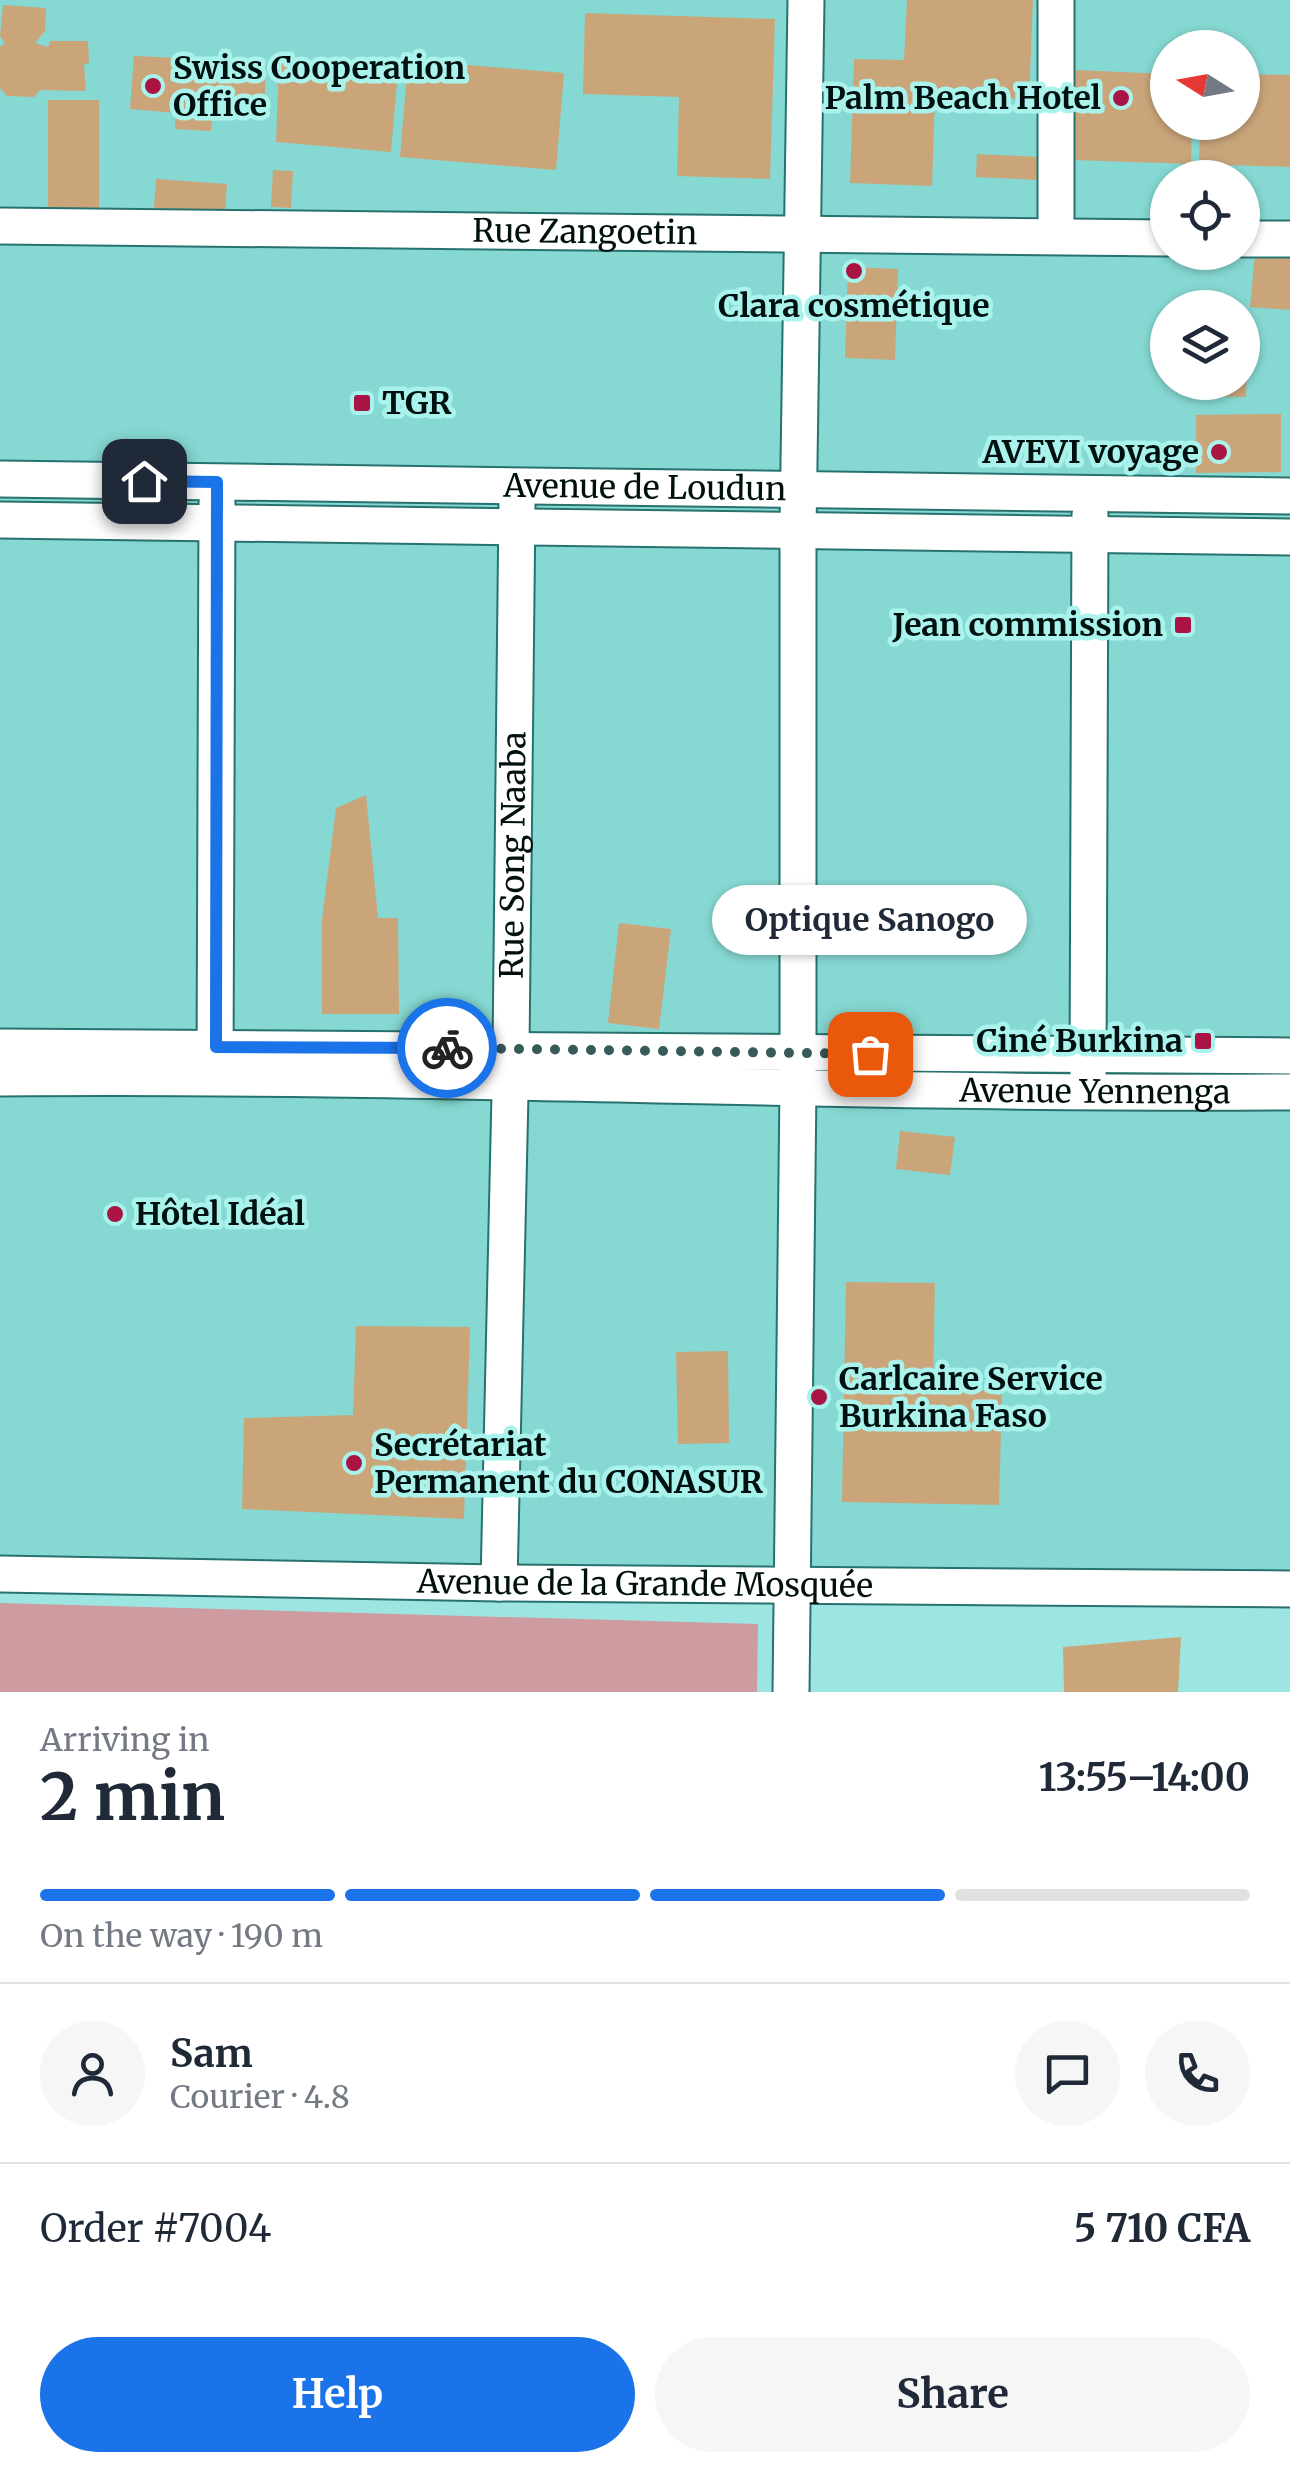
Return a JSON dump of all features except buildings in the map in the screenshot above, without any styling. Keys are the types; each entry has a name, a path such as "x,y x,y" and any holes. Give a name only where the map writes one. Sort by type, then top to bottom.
{"street":[{"path":"791,1692 798,530 806,0"},
{"path":"1056,0 1056,236"},
{"name":"Rue Zangoetin","path":"0,226 1150,238"},
{"path":"1260,238 1290,239"},
{"name":"Avenue de Loudun","path":"0,479 1290,496"},
{"path":"215,1062 217,482"},
{"name":"Rue Song Naaba","path":"499,1583 511,1065 517,488"},
{"path":"1088,1094 1090,495"},
{"name":"Avenue de Loudun","path":"0,520 1290,537"},
{"name":"Avenue Yennenga","path":"0,1047 215,1062 797,1070 1088,1094 1290,1092"},
{"name":"Avenue Yennenga","path":"797,1070 1088,1056 1290,1056"},
{"name":"Avenue Yennenga","path":"0,1078 215,1062"},
{"name":"Avenue de la Grande Mosquée","path":"0,1574 499,1583 1290,1589"}],"shaded area":[{"path":"0,0 1290,0 1290,1589 0,1574"},
{"path":"0,1603 758,1624 757,1692 0,1692"}],"way so far":[{"path":"447,1048 870,1054"}],"place":[{"name":"Swiss Cooperation Office","path":"153,86"},
{"name":"Palm Beach Hotel","path":"1121,98"},
{"name":"Clara cosmétique","path":"854,271"},
{"name":"TGR","path":"362,403"},
{"name":"AVEVI voyage","path":"1219,452"},
{"name":"Jean commission","path":"1183,625"},
{"name":"Ciné Burkina","path":"1203,1041"},
{"name":"Optique Sanogo","path":"870,1054"},
{"name":"Hôtel Idéal","path":"115,1214"},
{"name":"Carlcaire Service Burkina Faso","path":"819,1397"},
{"name":"Secrétariat Permanent du CONASUR","path":"354,1463"}],"route":[{"path":"144,481 217,482 216,1047 447,1048"}]}
